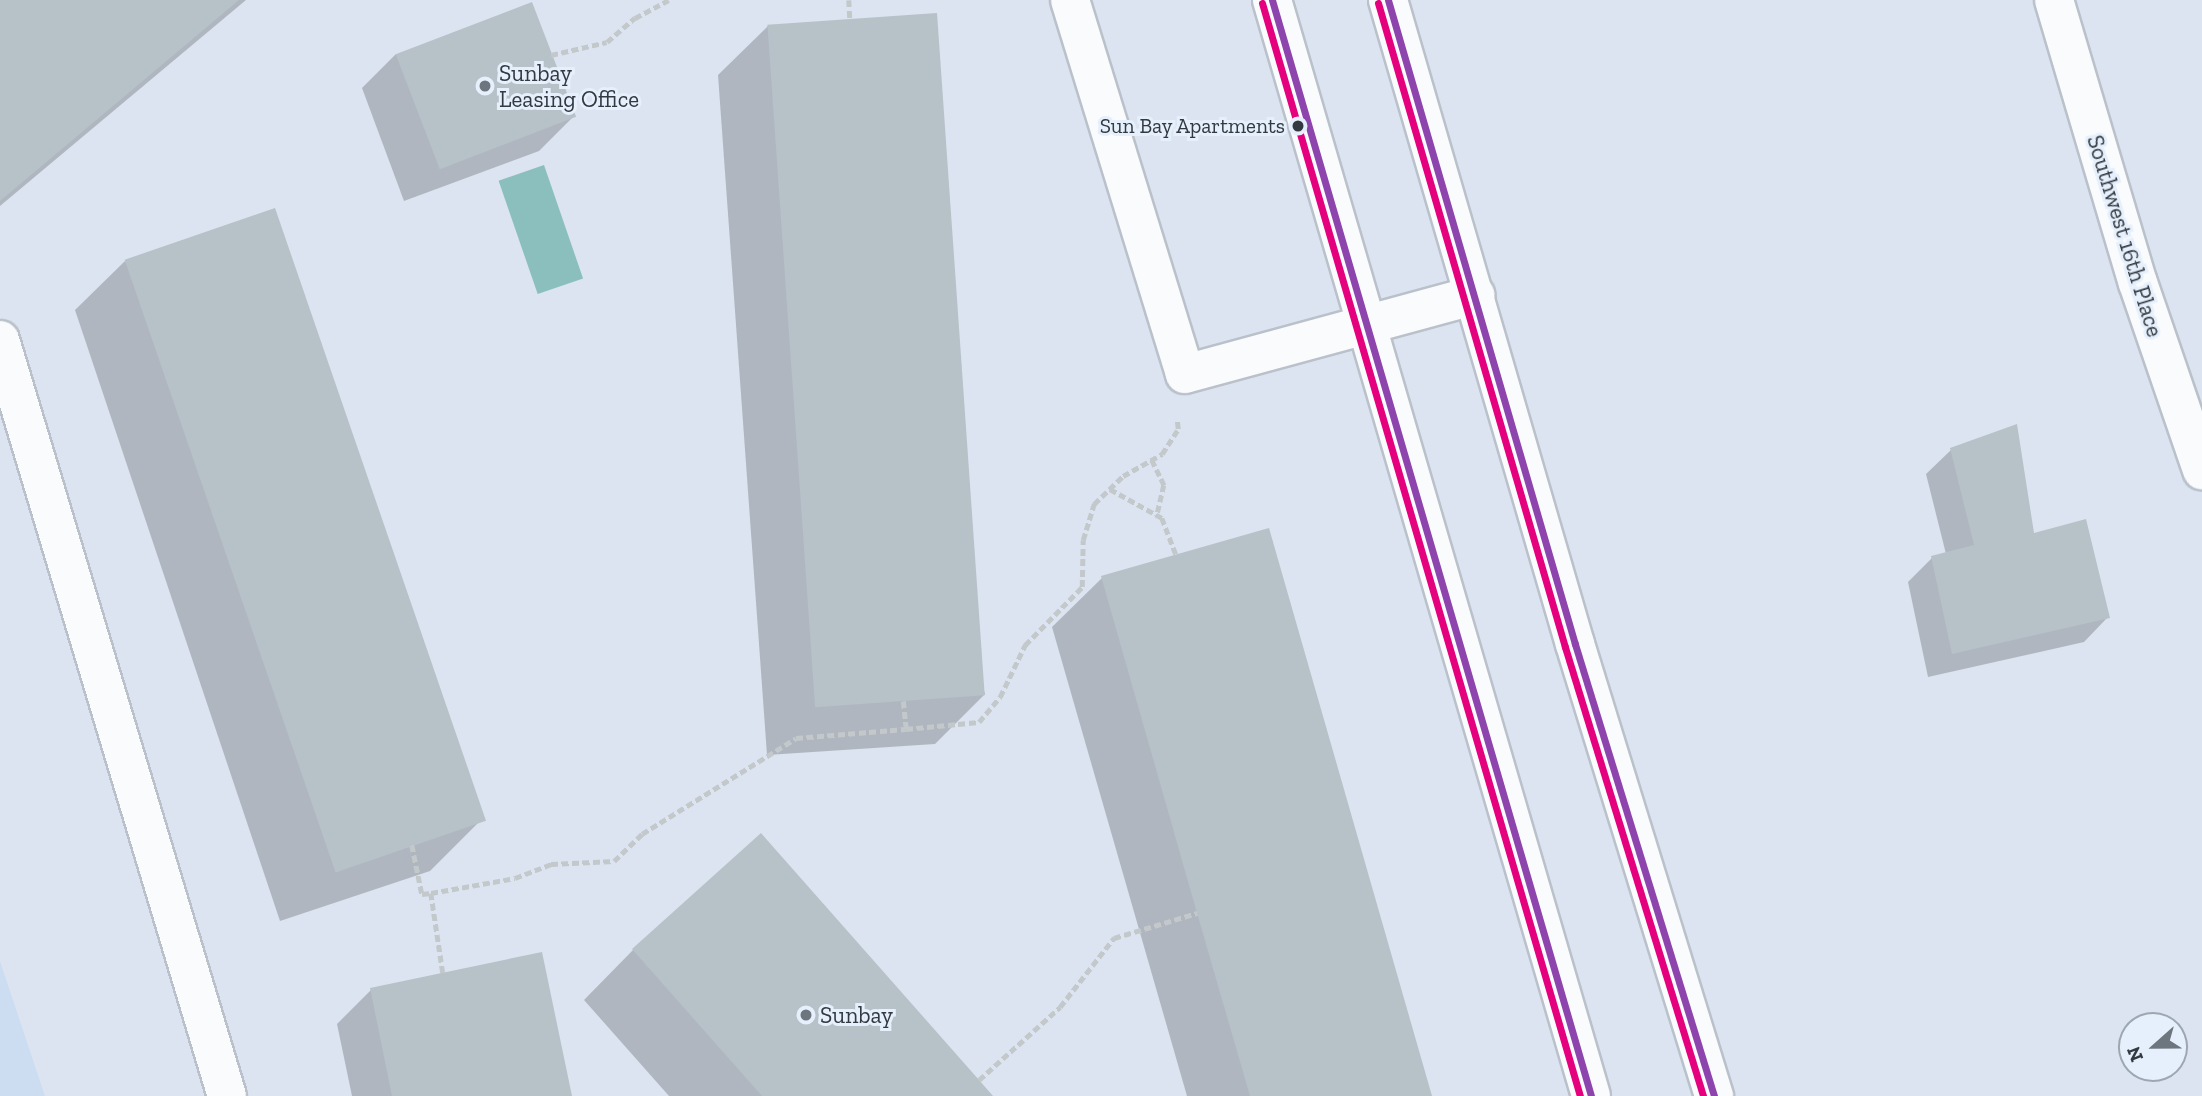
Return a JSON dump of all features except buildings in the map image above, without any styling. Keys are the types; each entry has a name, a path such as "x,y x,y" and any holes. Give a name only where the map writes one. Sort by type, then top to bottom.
{"main road":[{"path":"1070,0 1185,374 1475,295"},
{"path":"1272,0 1591,1096"},
{"path":"1388,0 1575,644 1714,1096"},
{"name":"Southwest 16th Place","path":"2054,0 2138,284 2202,470"},
{"path":"0,340 227,1096"}],"path":[{"path":"551,55 607,42 635,18 669,0"},
{"path":"849,0 850,19"},
{"path":"412,845 422,894 516,878 551,864 614,861 642,834 796,738 979,722 1000,697 1025,645 1082,587 1083,540 1094,504 1110,489 1162,454 1178,429 1175,408"},
{"path":"1152,460 1164,485 1157,516"},
{"path":"1110,489 1157,516 1176,555"},
{"path":"903,701 906,729"},
{"path":"431,893 443,973"},
{"path":"979,1080 1060,1007 1114,937 1197,913"}],"shaded area":[{"path":"544,165 583,278 538,294 499,181"},
{"path":"0,961 45,1096 0,1096"}],"transit line":[{"path":"1272,0 1591,1096"},
{"path":"1388,0 1575,644 1714,1096"},
{"path":"1262,3 1580,1096"},
{"path":"1378,3 1565,647 1703,1096"}],"place":[{"name":"Sunbay Leasing Office","path":"485,86"},
{"name":"Sun Bay Apartments","path":"1298,126"},
{"name":"Sunbay","path":"806,1015"}]}
